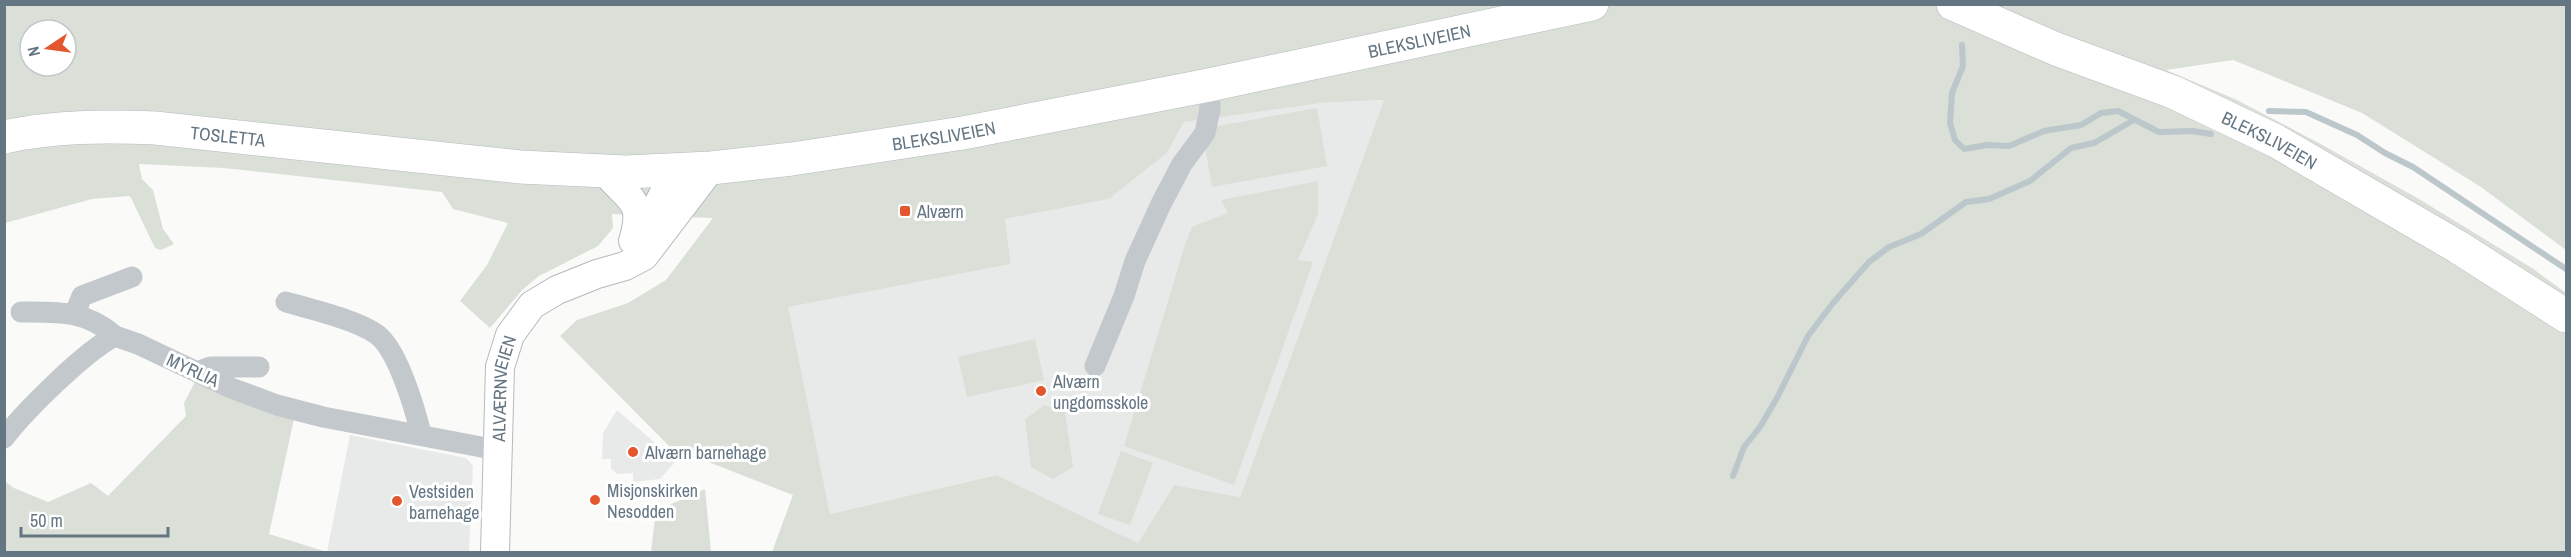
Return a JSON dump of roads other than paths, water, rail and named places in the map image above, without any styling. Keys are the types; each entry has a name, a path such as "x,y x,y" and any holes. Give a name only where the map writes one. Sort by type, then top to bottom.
{"main road":[{"name":"BLEKSLIVEIEN","path":"676,170 711,168 863,149 963,133 1209,85 1592,4"},
{"name":"BLEKSLIVEIEN","path":"1953,4 2056,49 2173,92 2276,141 2458,247 2566,316"},
{"name":"TOSLETTA","path":"4,136 81,127 155,128 520,167 605,171"},
{"name":"ALVÆRNVEIEN","path":"495,552 500,367 504,349 516,324 541,297 597,274 625,266 644,256 711,168"},
{"name":"ALVÆRNVEIEN","path":"597,274 632,246 644,233 676,170"},
{"path":"605,171 676,170"},
{"path":"605,171 637,207 638,224 632,246"}],"street":[{"path":"1095,366 1135,261 1161,204 1182,164 1205,133 1210,109 1209,85"},
{"path":"21,312 75,313 82,296 132,277"},
{"path":"286,302 349,322 380,336 390,349 413,402 420,434"},
{"name":"MYRLIA","path":"75,313 103,325 115,336 138,344 231,388 277,405 323,417 496,450"},
{"path":"4,438 39,401 101,343 115,336"},
{"path":"197,372 211,367 259,367"}],"waterway":[{"path":"1962,45 1963,66 1952,93 1950,123 1955,140 1964,149 1987,145 2009,146 2044,131 2081,125 2101,113 2118,111 2159,132 2192,131 2211,134"},
{"path":"2269,111 2306,112 2357,135 2413,167 2566,269"},
{"path":"1733,476 1744,447 1760,427 1777,398 1808,336 1869,262 1889,247 1921,234 1966,202 1989,199 2030,181 2071,148 2094,143 2134,120"}],"place":[{"name":"Alværn","path":"905,211"},
{"name":"Alværn ungdomsskole","path":"1041,391"},
{"name":"Alværn barnehage","path":"633,452"},
{"name":"Misjonskirken Nesodden","path":"595,500"},
{"name":"Vestsiden barnehage","path":"397,501"}]}
